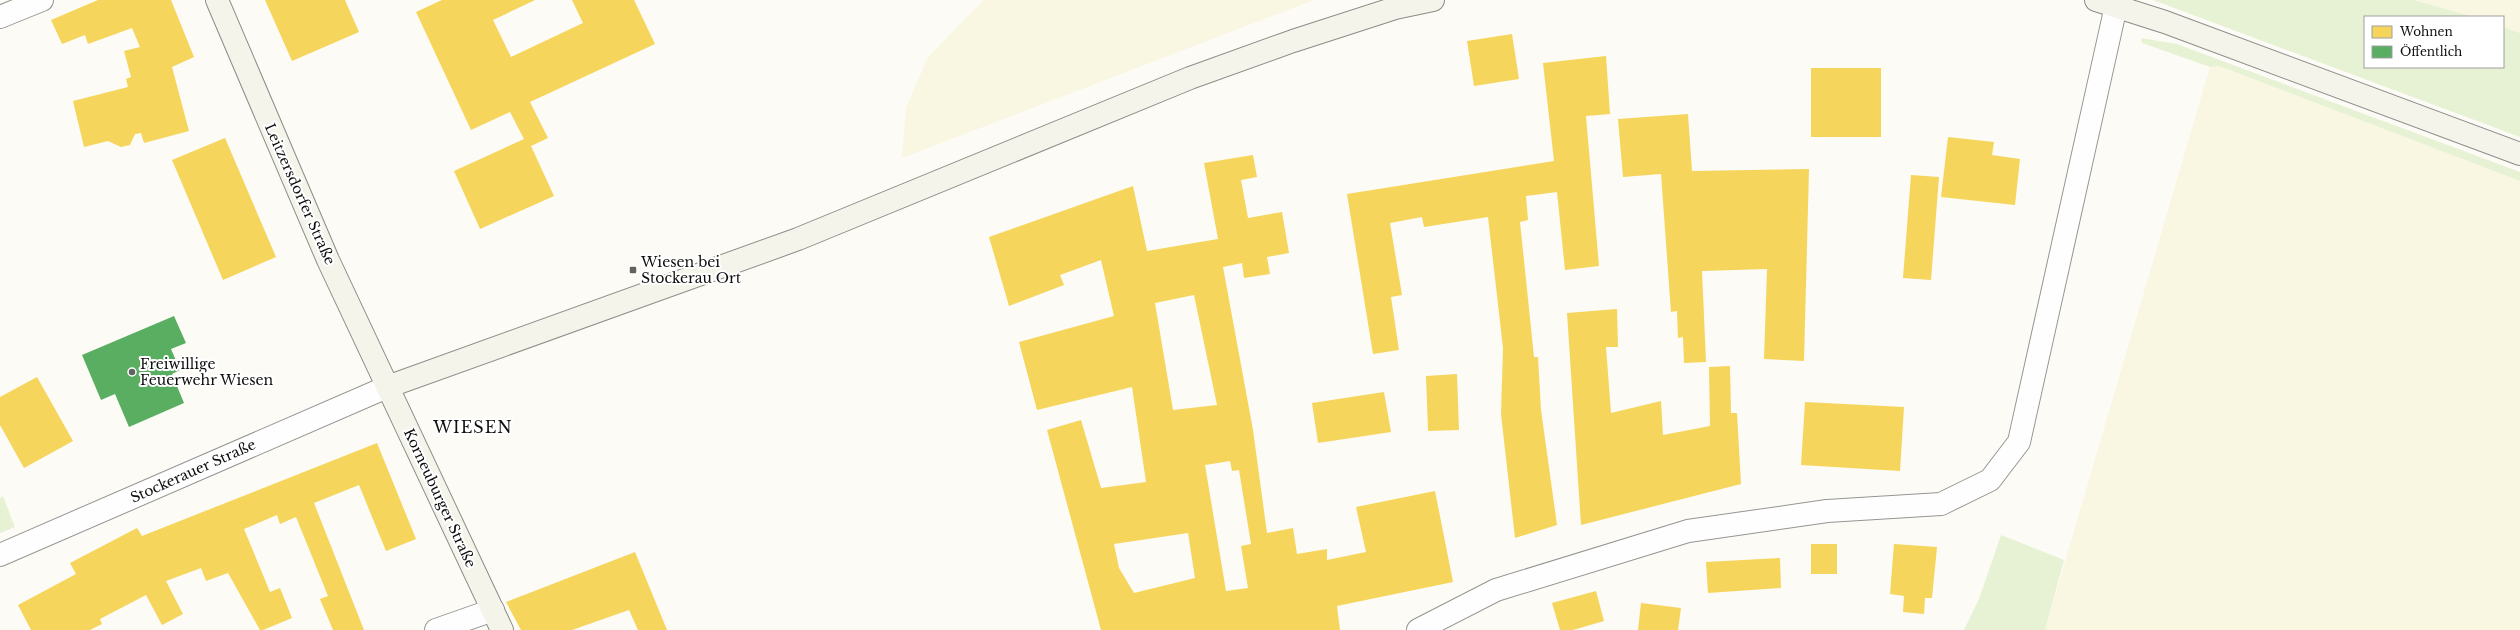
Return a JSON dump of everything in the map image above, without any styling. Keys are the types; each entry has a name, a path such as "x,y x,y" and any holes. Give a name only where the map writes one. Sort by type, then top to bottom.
{"main road":[{"name":"Leitzersdorfer Straße","path":"217,0 300,198 387,387"},
{"path":"387,387 798,239 1197,75 1292,41 1395,8 1433,0"},
{"path":"2106,3 2173,25 2520,154"},
{"name":"Korneuburger Straße","path":"387,387 502,630"}],"street":[{"path":"0,17 42,0"},
{"path":"1418,630 1496,590 1688,531 1827,511 1940,504 1990,480 2019,442 2106,3"},
{"name":"Stockerauer Straße","path":"0,555 387,387"},
{"path":"436,630 493,610"}],"shaded area":[{"path":"984,0 1314,0 902,158 906,108 928,57"},
{"path":"2414,0 2520,0 2520,34 2504,28 2504,16 2469,16"},
{"path":"2219,66 2520,181 2520,630 2045,630 2210,67"}],"green space":[{"path":"2153,0 2414,0 2470,16 2364,16 2364,68 2504,68 2504,27 2520,33 2520,137"},
{"path":"2141,38 2177,44 2520,172 2520,181 2219,66 2210,67 2142,43"},
{"path":"3,496 15,527 0,533 0,498"},
{"path":"2001,535 2064,560 2045,630 1964,630 1979,599"}],"building: Wohnen":[{"path":"98,0 171,0 194,57 172,67 189,131 144,143 141,133 135,134 130,145 121,147 108,141 84,147 73,101 128,87 126,79 131,77 124,51 140,47 132,28 88,44 85,35 62,44 51,20"},
{"path":"265,0 345,0 359,32 292,61"},
{"path":"442,0 535,0 493,20 511,57 583,23 572,0 634,0 655,44 530,102 548,138 531,146 554,196 480,229 454,171 524,139 510,112 471,130 416,12"},
{"path":"1512,34 1519,79 1474,86 1467,41"},
{"path":"1606,56 1610,114 1586,116 1599,266 1565,270 1557,192 1526,196 1528,220 1520,222 1534,357 1538,357 1541,410 1557,525 1515,538 1501,414 1503,348 1488,217 1424,227 1422,217 1390,223 1402,295 1391,297 1399,350 1373,354 1347,194 1554,161 1543,63"},
{"path":"1811,68 1881,68 1881,137 1811,137"},
{"path":"1688,114 1692,171 1809,169 1804,361 1764,359 1767,269 1702,271 1706,362 1684,363 1683,337 1678,338 1677,311 1671,312 1661,174 1623,177 1618,119"},
{"path":"1948,137 1994,142 1992,155 2020,159 2015,205 1941,197"},
{"path":"225,138 276,257 223,280 172,160"},
{"path":"1253,155 1257,177 1241,180 1248,218 1282,212 1289,253 1267,257 1270,274 1244,278 1242,263 1223,267 1253,430 1267,533 1293,528 1297,554 1327,549 1327,560 1366,552 1356,507 1435,491 1453,582 1337,606 1340,630 1101,630 1047,430 1081,420 1101,488 1146,482 1132,387 1037,410 1019,342 1114,316 1101,260 1060,275 1064,285 1009,306 989,237 1133,186 1147,251 1218,239 1204,163","holes":["1194,295 1217,405 1173,410 1155,303","1230,461 1232,471 1239,470 1251,544 1241,546 1248,588 1226,591 1205,465","1188,533 1195,578 1134,593 1119,568 1114,544"]},
{"path":"1911,175 1939,177 1931,280 1903,278"},
{"path":"1617,309 1618,347 1606,347 1611,413 1661,401 1663,435 1710,426 1709,367 1730,366 1731,413 1737,413 1741,484 1581,525 1567,313"},
{"path":"1457,374 1459,430 1428,431 1426,376"},
{"path":"37,377 73,441 24,468 0,425 0,397"},
{"path":"1384,392 1391,432 1318,443 1312,403"},
{"path":"1805,402 1904,407 1900,471 1801,465"},
{"path":"377,443 416,539 386,551 359,485 314,503 364,630 333,630 320,599 328,596 296,517 280,524 277,515 244,529 270,592 280,588 292,618 263,630 260,630 228,573 206,581 201,568 166,581 183,614 162,625 146,595 100,619 102,624 90,630 31,630 18,605 76,574 70,563 137,528 142,536"},
{"path":"1811,544 1837,544 1837,574 1811,574"},
{"path":"1894,544 1937,547 1932,598 1925,598 1924,614 1903,612 1904,596 1890,594"},
{"path":"635,552 667,630 638,630 629,610 572,630 521,630 506,602"},
{"path":"1780,558 1781,588 1708,593 1706,562"},
{"path":"1596,591 1604,621 1573,630 1560,630 1552,603"},
{"path":"1641,603 1681,608 1678,630 1638,630"}],"building: Öffentlich":[{"name":"Freiwillige Feuerwehr Wiesen","path":"174,316 186,343 171,349 180,370 172,374 184,403 129,427 115,394 101,400 82,355"}],"place":[{"name":"Wiesen bei Stockerau Ort","path":"633,270"},
{"name":"Freiwillige Feuerwehr Wiesen","path":"132,372"}],"district":[{"name":"WIESEN","path":"473,427"}]}
